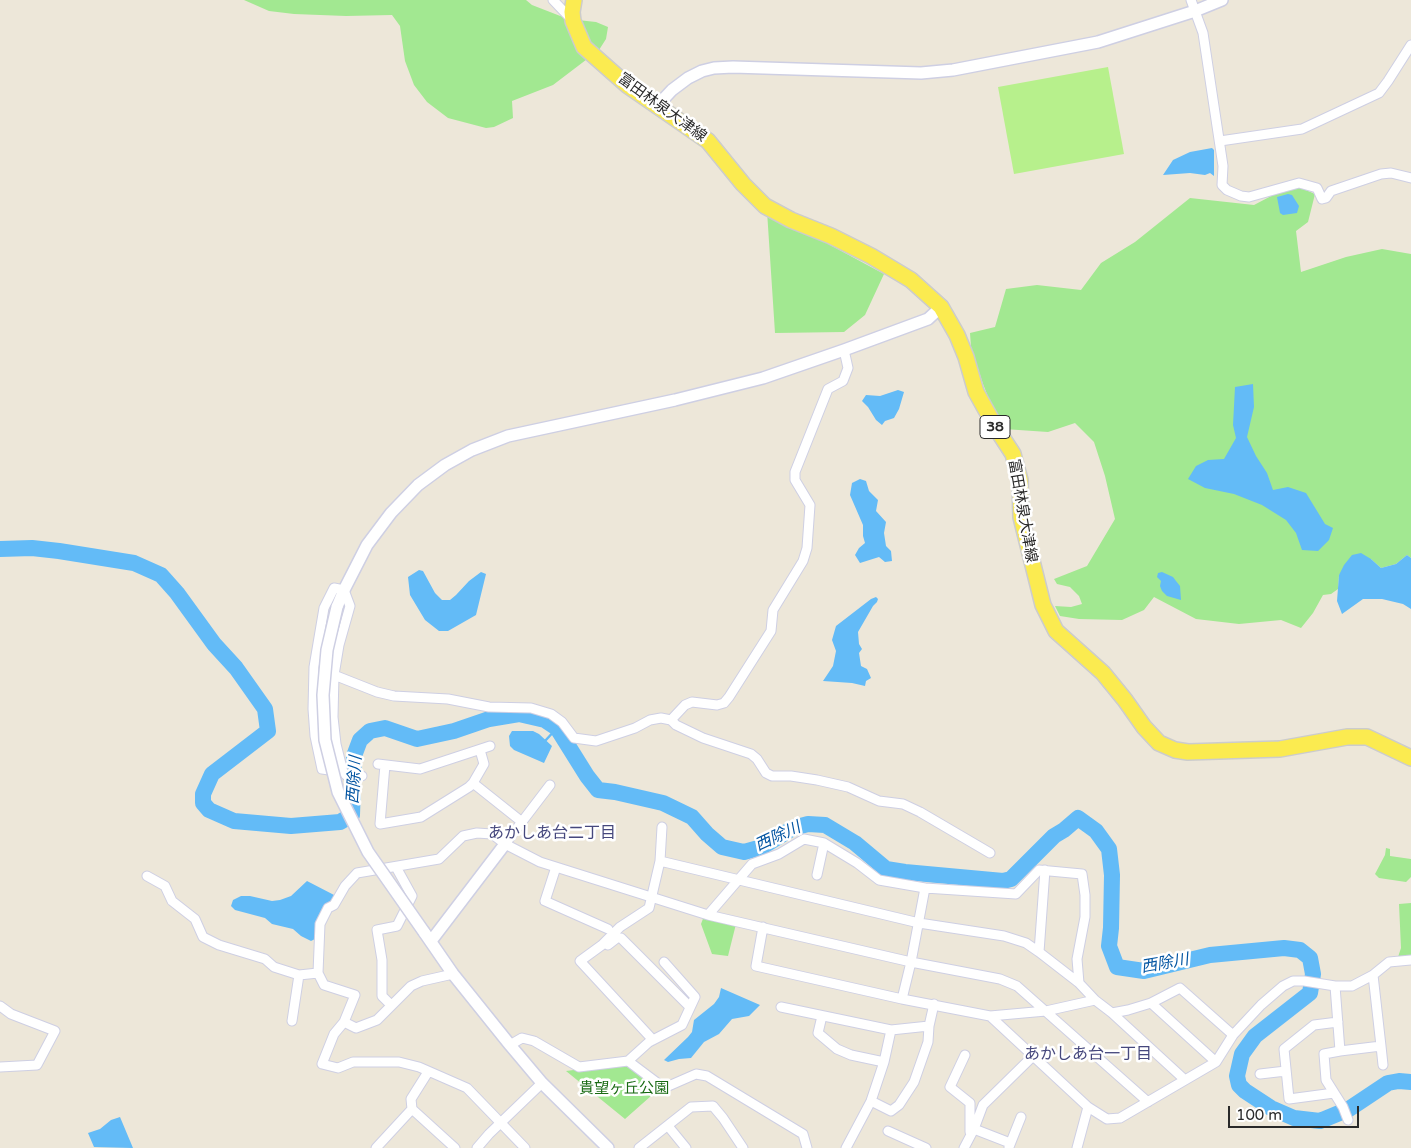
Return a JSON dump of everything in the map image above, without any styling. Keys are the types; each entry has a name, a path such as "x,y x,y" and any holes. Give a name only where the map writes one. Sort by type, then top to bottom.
{"main road":[{"path":"572,21 574,0"},
{"name":"富田林泉大津線","path":"572,21 584,47 627,85 708,141 743,184 765,206 791,220 831,236 871,256 912,280 941,307 957,335 966,357 976,392 1013,454 1020,480 1021,517 1042,605 1056,631 1103,673 1125,700 1144,728 1159,743 1175,750 1188,752 1280,749 1347,737 1366,737 1411,758"}],"street":[{"path":"553,0 572,21"},
{"path":"658,106 672,90 688,78 702,71 714,68 921,73 953,70 1098,42 1193,5 1222,0"},
{"path":"1193,5 1203,32 1224,166 1222,185 1227,190 1249,197 1299,183 1317,188 1322,199 1326,198 1331,191 1381,174 1391,173 1411,178"},
{"path":"1220,141 1302,129 1379,92 1411,45"},
{"path":"608,1148 542,1082 508,1042 453,974 368,852 338,792 325,740 323,695 327,650 337,607 367,545 391,513 418,484 445,465 472,450 508,436 676,400 763,378 928,319 941,307"},
{"path":"671,720 685,704 692,702 716,705 724,703 730,697 771,631 773,610 803,561 807,548 810,504 796,480 795,472 828,389 843,381 848,368 844,350"},
{"path":"344,590 334,588 324,608 314,674 313,709 322,769 361,776"},
{"path":"344,590 350,606 339,645 334,675 333,717 336,744 344,774"},
{"path":"334,675 377,692 394,696 448,699 490,707 531,708 551,714 562,722 574,738 596,741 635,728 650,720 661,718 671,720 676,725 703,738 751,754 757,759 766,773 772,776 791,776 817,780 848,787 879,801 903,804 990,853"},
{"path":"480,750 484,764 473,783 421,817 380,824 381,765 420,769 490,746"},
{"path":"473,783 522,822"},
{"path":"427,937 505,844 550,785"},
{"path":"653,1040 580,961 598,948 620,927 649,908 660,861 662,827"},
{"path":"524,1148 467,1088 399,1062 353,1062 338,1068 322,1064 334,1034 344,1022 354,995 324,985 318,973 320,924 328,908 334,905 345,886 358,873 439,858 463,836 477,833 492,834 505,844 540,862 708,915 912,962 1000,979 1017,986 1148,1102"},
{"path":"708,915 752,864 779,854 804,839 824,843 857,863 879,880 925,888 1016,894 1039,870 1082,874 1086,895 1086,917 1077,959 1079,983"},
{"path":"817,875 824,843"},
{"path":"660,861 919,923 1004,936 1026,943 1079,983 1185,1080"},
{"path":"391,1005 382,996 382,960 377,930 397,926 412,896 396,867"},
{"path":"556,867 545,902 608,929"},
{"path":"1039,952 1045,870"},
{"path":"146,876 164,886 172,901 195,919 203,937 219,945 265,959 274,967 299,974 318,973"},
{"path":"902,999 912,962 925,888"},
{"path":"763,928 756,966 902,999 990,1016 1046,1011 1096,1000"},
{"path":"598,948 604,948 617,938 621,938 690,1007"},
{"path":"990,1016 1088,1107 1107,1119 1120,1118 1216,1062 1233,1035 1261,1004 1283,986 1293,981 1304,981 1335,986 1352,986 1373,975 1389,962 1411,960"},
{"path":"508,1042 522,1038 534,1041 579,1067 628,1061 653,1040 682,1025 695,997 664,962"},
{"path":"292,1021 299,974"},
{"path":"344,1022 356,1028 377,1020 411,986 422,981 453,974"},
{"path":"1373,975 1383,1065"},
{"path":"1335,986 1340,1051"},
{"path":"1112,1013 1151,1003 1180,988 1233,1035"},
{"path":"1151,1003 1216,1062"},
{"path":"871,1101 891,1111 899,1105 914,1082 928,1042 929,1026 934,1004"},
{"path":"0,1006 10,1014 56,1031 37,1065 0,1067"},
{"path":"781,1007 891,1030 929,1026"},
{"path":"822,1016 818,1032 837,1049 851,1055 884,1062"},
{"path":"1334,1093 1289,1098 1284,1049 1314,1025 1338,1022"},
{"path":"846,1148 871,1101 884,1062 891,1030"},
{"path":"1348,1120 1343,1107 1326,1080 1324,1054 1381,1046"},
{"path":"965,1055 950,1087 970,1103 972,1132"},
{"path":"964,1148 983,1105 1034,1056"},
{"path":"628,1061 664,1088 696,1074 707,1076 803,1134 807,1148"},
{"path":"1260,1074 1286,1071"},
{"path":"428,1072 411,1099 412,1109 455,1148"},
{"path":"477,1148 542,1082"},
{"path":"639,1148 691,1107 713,1106 724,1118 743,1148"},
{"path":"1080,1147 1088,1107"},
{"path":"376,1148 412,1109"},
{"path":"972,1132 1009,1146 1021,1117"},
{"path":"668,1126 686,1148"},
{"path":"888,1131 926,1148"}],"green space":[{"path":"244,0 526,0 532,5 568,19 596,22 608,27 606,39 599,50 553,85 512,101 513,118 494,127 486,128 448,118 427,102 414,85 405,61 400,26 392,15 294,14 269,11"},
{"path":"1108,67 1124,154 1014,174 998,87"},
{"path":"1299,187 1315,194 1308,222 1296,231 1301,272 1346,257 1382,249 1411,254 1411,558 1407,555 1396,564 1381,568 1371,559 1339,575 1338,589 1331,594 1323,595 1313,613 1301,628 1281,620 1239,624 1196,619 1154,597 1144,610 1122,620 1079,619 1060,616 1055,606 1071,607 1082,604 1079,596 1070,587 1057,584 1054,579 1087,566 1115,519 1105,476 1094,442 1075,423 1048,432 1004,429 996,417 983,384 971,347 970,333 995,327 1006,289 1037,285 1081,290 1101,263 1135,242 1190,198 1254,205 1275,194"},
{"path":"767,211 884,274 865,315 844,332 775,333"},
{"path":"1386,848 1390,849 1390,856 1411,859 1411,877 1406,882 1379,878 1375,874 1385,855"},
{"path":"1411,903 1411,955 1398,957 1401,948 1399,904"},
{"path":"704,916 736,924 728,956 712,954 701,924"},
{"name":"貴望ヶ丘公園","path":"628,1063 660,1088 625,1119 566,1071"}],"water":[{"path":"1212,148 1214,150 1214,176 1210,173 1205,175 1190,173 1163,175 1173,160 1190,152"},
{"path":"1288,194 1292,195 1299,206 1297,213 1283,215 1280,213 1277,197"},
{"path":"1253,384 1254,407 1247,437 1267,473 1273,490 1288,487 1306,493 1325,524 1333,528 1329,540 1318,551 1302,550 1296,533 1286,520 1262,505 1234,494 1205,488 1188,479 1196,466 1208,460 1224,459 1236,438 1233,425 1235,387"},
{"path":"898,390 904,392 899,409 894,418 885,421 882,425 862,401 866,395 880,396"},
{"path":"860,479 866,481 869,491 878,500 876,511 886,522 884,533 886,546 891,551 892,561 885,562 879,557 860,563 855,555 865,543 863,525 850,495 852,483"},
{"path":"1361,553 1381,568 1396,564 1407,555 1411,558 1411,609 1403,604 1382,599 1363,599 1342,614 1337,601 1339,575 1352,555"},
{"path":"419,570 423,571 435,593 442,600 450,600 481,572 486,574 476,615 448,631 439,631 425,620 410,595 408,577"},
{"path":"1162,572 1173,577 1180,586 1181,600 1167,596 1162,591 1161,581 1157,577 1158,573"},
{"path":"876,597 878,599 877,602 858,632 859,644 862,649 859,653 861,666 867,669 871,678 866,681 865,686 823,681 833,666 836,651 832,640 836,626"},
{"path":"512,731 533,731 552,746 544,763 514,750 510,746 509,736"},
{"path":"307,881 336,896 334,901 317,919 315,939 311,941 293,929 272,924 265,918 235,910 231,906 233,900 241,896 272,901 280,900 291,896"},
{"path":"721,988 760,1005 749,1016 732,1019 719,1034 704,1042 691,1058 668,1062 664,1060 692,1032 694,1020 714,1004 719,997"},
{"path":"120,1117 133,1148 94,1147 88,1133 100,1129 111,1120"}],"waterway":[{"name":"西除川","path":"0,549 32,548 134,563 161,575 177,593 214,644 236,668 265,709 268,731 212,774 203,794 203,803 209,810 234,821 291,826 340,822 352,815 354,756 360,740 370,731 385,728 417,739 454,731 489,719 519,714 545,720 557,728 598,790 663,803 692,817 722,847 744,852 762,847 793,828 808,824 825,825 855,843 886,869 1003,881 1011,879 1054,836 1078,818 1096,831 1109,849 1112,875 1109,946 1117,967 1144,971 1210,955 1284,948 1300,950 1310,958 1313,974 1310,993 1255,1036 1242,1054 1237,1076 1239,1085 1245,1091 1271,1108 1294,1118 1320,1121 1349,1109 1388,1083 1399,1081 1411,1082"},
{"path":"545,741 557,728"}],"district":[{"name":"あかしあ台二丁目","path":"552,834"},
{"name":"あかしあ台一丁目","path":"1088,1055"}]}
